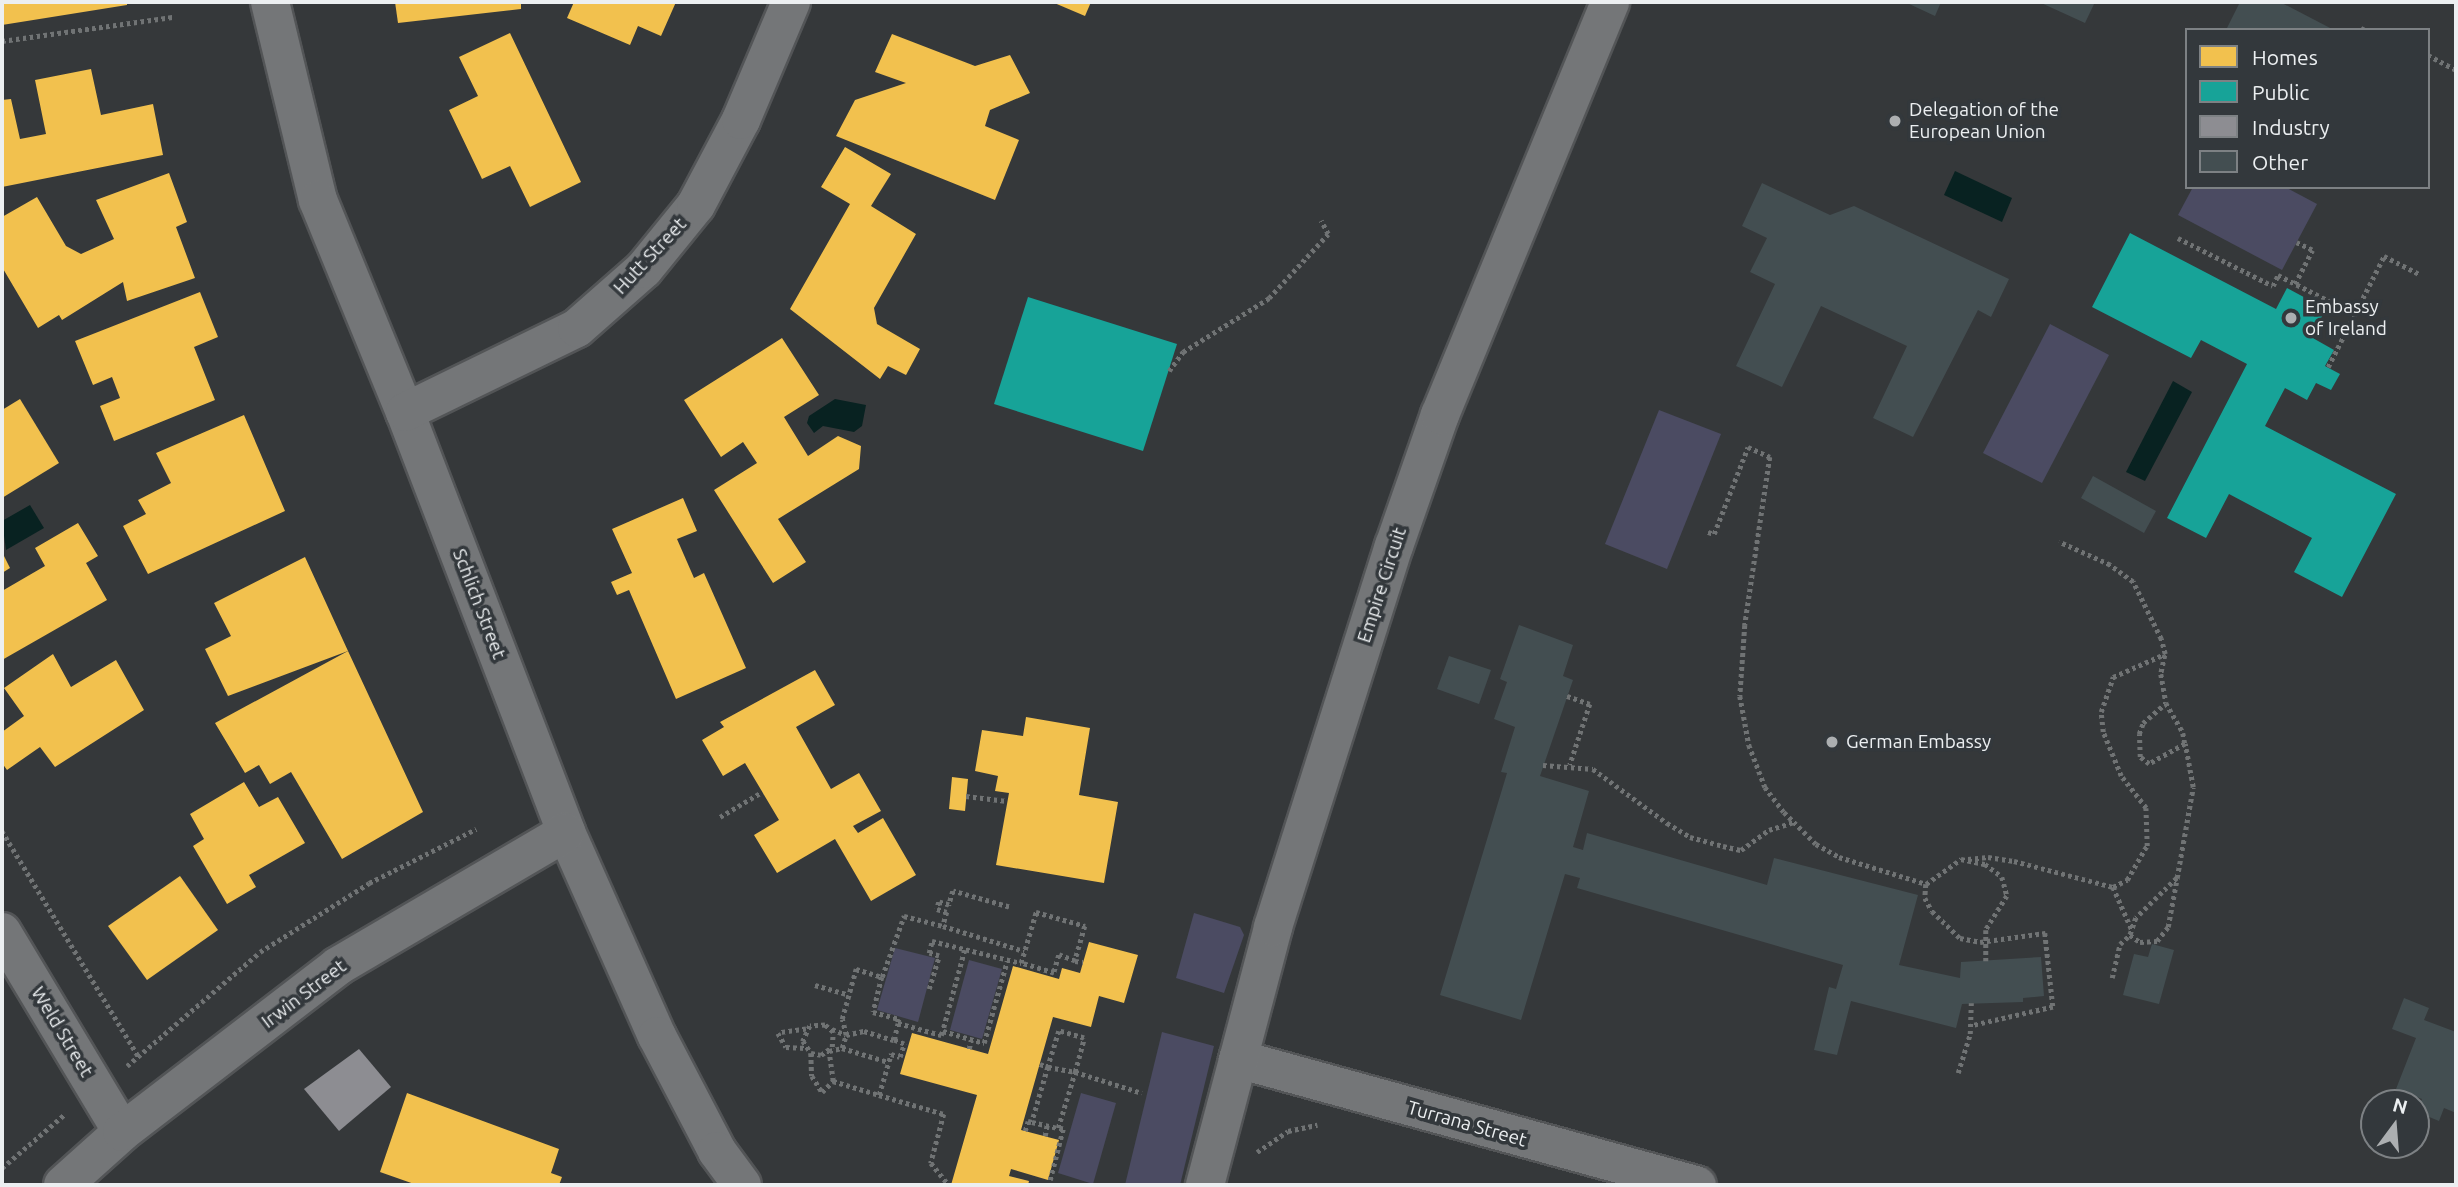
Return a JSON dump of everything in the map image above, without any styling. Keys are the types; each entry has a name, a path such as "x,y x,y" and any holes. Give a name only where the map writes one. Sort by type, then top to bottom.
{"street":[{"name":"Schlich Street","path":"270,2 318,200 405,412 566,832 657,1036 717,1151 742,1185"},
{"name":"Hutt Street","path":"405,412 577,328 644,269 696,205 741,120 791,2"},
{"name":"Empire Circuit","path":"1205,1185 1299,842 1440,415 1610,2"},
{"name":"Irwin Street","path":"62,1185 122,1132 338,966 497,876 566,832"},
{"name":"Weld Street","path":"2,932 122,1132"},
{"name":"Turrana Street","path":"1238,1059 1697,1185"}],"path":[{"path":"2,41 172,18"},
{"path":"2430,56 2456,70"},
{"path":"1169,372 1183,352 1269,298 1328,234 1321,221"},
{"path":"2178,238 2273,286 2278,275 2355,314"},
{"path":"2295,284 2312,250 2297,243"},
{"path":"2328,367 2384,256 2419,274"},
{"path":"1708,533 1714,534 1748,447 1770,457 1745,625 1740,695 1749,745 1765,787 1793,822 1839,857 1926,884"},
{"path":"2059,542 2110,565 2139,589 2165,654 2161,674 2166,703 2183,733 2193,787 2168,927 2157,941 2145,944 2131,933 2113,887"},
{"path":"1971,1026 2053,1007 2045,933 1985,941 1960,938 1940,923 1924,898 1926,884 1952,864 1988,856 2113,887 2127,880 2147,846 2146,808 2121,776 2110,750 2103,732 2102,703 2113,677 2165,654"},
{"path":"1567,696 1590,705 1570,765"},
{"path":"2166,703 2143,723 2140,757 2149,764 2157,762 2185,744"},
{"path":"1543,765 1570,765 1593,769 1667,823 1704,842 1741,850 1769,830 1793,822"},
{"path":"720,817 762,792"},
{"path":"966,796 1007,801"},
{"path":"2,1168 139,1057 260,952 369,883 476,829"},
{"path":"2,831 139,1057"},
{"path":"1968,859 1996,870 2006,884 2006,902 1987,927 1986,961"},
{"path":"2112,978 2115,957 2143,909 2177,878"},
{"path":"943,926 947,912 937,909 939,902 949,905 953,891 1009,907"},
{"path":"1021,963 1035,912 1085,926 1075,961"},
{"path":"894,1040 900,1019 873,1012 882,977 904,916 1024,951"},
{"path":"929,989 939,956 929,953 932,941 1054,973 1059,955 1083,962"},
{"path":"942,1036 965,950"},
{"path":"898,1023 942,1036 984,1043 1007,961"},
{"path":"842,1048 846,1035 841,1023 856,970 882,977"},
{"path":"815,985 849,995"},
{"path":"1958,1073 1971,1026 1971,1003"},
{"path":"991,1017 998,1018"},
{"path":"833,1081 822,1093 812,1076 811,1053 806,1048 786,1047 778,1033 807,1029 820,1024 846,1035 864,1031 904,1044 900,1057 891,1055 879,1095"},
{"path":"830,1028 834,1038 829,1051 833,1081"},
{"path":"806,1048 807,1029"},
{"path":"1032,1122 1059,1031 1084,1038 1058,1128"},
{"path":"968,1049 971,1040"},
{"path":"811,1053 842,1048 888,1062"},
{"path":"1040,1064 1142,1093"},
{"path":"833,1081 944,1114 931,1163 946,1185"},
{"path":"1025,1131 1028,1121 1063,1129 1050,1180"},
{"path":"1045,1136 1048,1125"},
{"path":"1255,1154 1263,1144 1288,1130 1323,1126"}],"shaded area":[{"path":"1955,171 2012,198 2002,222 1944,195"},
{"path":"2192,189 2289,189 2317,204 2282,270 2178,215"},
{"path":"2050,324 2109,355 2042,483 1983,453"},
{"path":"2173,381 2192,392 2145,481 2126,472"},
{"path":"835,399 866,405 862,426 854,432 823,426 814,433 807,423 809,416"},
{"path":"1659,410 1721,434 1667,569 1605,544"},
{"path":"30,505 44,528 6,550 2,521"},
{"path":"1194,913 1240,927 1244,935 1224,993 1176,978"},
{"path":"895,948 935,958 918,1022 877,1010"},
{"path":"969,960 1002,969 982,1039 950,1030"},
{"path":"1162,1032 1214,1046 1180,1185 1125,1185"},
{"path":"1081,1093 1116,1103 1093,1184 1058,1173"}],"building: Homes":[{"path":"2,2 127,2 127,5 2,25"},
{"path":"395,2 521,2 521,9 398,23"},
{"path":"574,2 676,2 661,36 638,26 630,45 567,18"},
{"path":"1052,2 1091,2 1085,16"},
{"path":"510,33 581,182 530,207 510,166 482,179 449,110 478,96 459,57"},
{"path":"892,34 975,66 1010,55 1030,93 990,110 985,126 1019,140 995,200 836,136 855,100 906,83 875,72"},
{"path":"91,69 101,115 153,104 163,155 2,187 2,100 11,99 20,139 46,134 35,80"},
{"path":"845,147 891,174 871,206 916,234 874,308 877,324 920,349 906,375 888,366 880,379 790,309 850,204 821,187"},
{"path":"169,173 187,222 176,227 195,278 127,301 123,282 62,320 59,315 38,328 2,267 2,217 37,197 66,246 81,254 114,239 96,200"},
{"path":"200,292 218,337 194,347 215,400 114,441 100,406 120,398 112,377 93,385 75,341"},
{"path":"782,338 819,395 784,417 808,456 838,436 861,446 859,469 778,519 806,562 773,583 714,490 757,463 743,442 721,457 684,400"},
{"path":"20,399 59,463 2,498 2,410"},
{"path":"244,415 285,511 148,574 123,526 146,514 138,500 171,483 156,453"},
{"path":"683,498 697,531 677,539 694,578 704,573 746,668 676,699 629,590 617,595 611,582 632,573 612,529"},
{"path":"78,523 98,556 86,563 107,600 2,660 2,591 45,566 35,548"},
{"path":"2,552 10,568 2,573"},
{"path":"305,557 348,651 228,696 205,649 231,636 214,603"},
{"path":"348,651 423,812 342,859 291,772 270,784 259,765 245,773 215,723"},
{"path":"53,654 71,687 116,660 144,710 55,767 40,747 7,770 2,763 2,732 24,716 4,688"},
{"path":"815,670 835,705 796,727 831,789 859,773 881,811 853,826 858,833 883,818 916,875 871,901 835,839 777,873 754,835 779,820 745,763 723,776 702,740 724,727 720,722"},
{"path":"1026,717 1090,728 1079,795 1118,802 1104,883 996,865 1009,793 995,791 998,776 975,771 982,730 1023,736"},
{"path":"952,777 968,779 965,811 949,809"},
{"path":"244,782 259,807 278,797 305,843 249,875 256,887 227,904 193,846 204,839 190,814"},
{"path":"180,876 218,930 147,980 108,926"},
{"path":"1089,942 1138,955 1124,1003 1099,996 1091,1027 1053,1017 1021,1130 1059,1140 1048,1180 1011,1169 1009,1176 1029,1181 1028,1185 951,1185 977,1095 900,1074 912,1033 988,1054 1013,966 1059,979 1062,968 1080,973"},
{"path":"407,1093 559,1149 551,1173 562,1177 559,1185 417,1185 380,1172"}],"building: Public":[{"path":"2130,233 2276,309 2287,288 2326,309 2311,337 2334,350 2325,366 2340,374 2331,390 2316,383 2307,400 2285,388 2265,426 2396,494 2342,597 2294,572 2312,538 2229,494 2206,538 2167,518 2247,364 2201,340 2191,358 2092,307"},
{"path":"1028,297 1177,344 1143,451 994,404"}],"building: Industry":[{"path":"359,1049 391,1087 339,1131 304,1089"}],"building: Other":[{"path":"1905,2 1941,2 1935,16"},
{"path":"2039,2 2095,2 2085,23"},
{"path":"2240,2 2280,2 2330,28 2227,28"},
{"path":"1762,183 1830,215 1854,206 2009,279 1991,317 1978,310 1913,437 1873,418 1907,346 1821,306 1782,387 1736,366 1775,284 1750,272 1767,238 1742,226"},
{"path":"2093,476 2156,511 2144,533 2081,498"},
{"path":"1519,625 1573,645 1563,676 1573,680 1540,776 1589,791 1573,847 1583,850 1587,833 1767,885 1774,858 1918,895 1899,965 1960,978 1961,962 2041,957 2044,996 2023,998 2023,1002 1962,1004 1956,1028 1851,1001 1837,1055 1814,1050 1829,987 1836,989 1843,965 1577,888 1580,878 1565,874 1521,1020 1440,995 1507,773 1501,772 1515,727 1494,719 1507,682 1500,679"},
{"path":"1449,656 1491,670 1479,704 1437,689"},
{"path":"2152,944 2174,950 2159,1004 2123,995 2134,954 2148,957"},
{"path":"2404,998 2429,1008 2424,1020 2456,1032 2456,1113 2444,1108 2439,1121 2430,1117 2430,1089 2396,1089 2416,1038 2392,1029"}],"place":[{"name":"Delegation of the European Union","path":"1895,121"},
{"name":"Embassy of Ireland","path":"2291,318"},
{"name":"German Embassy","path":"1832,742"}]}
